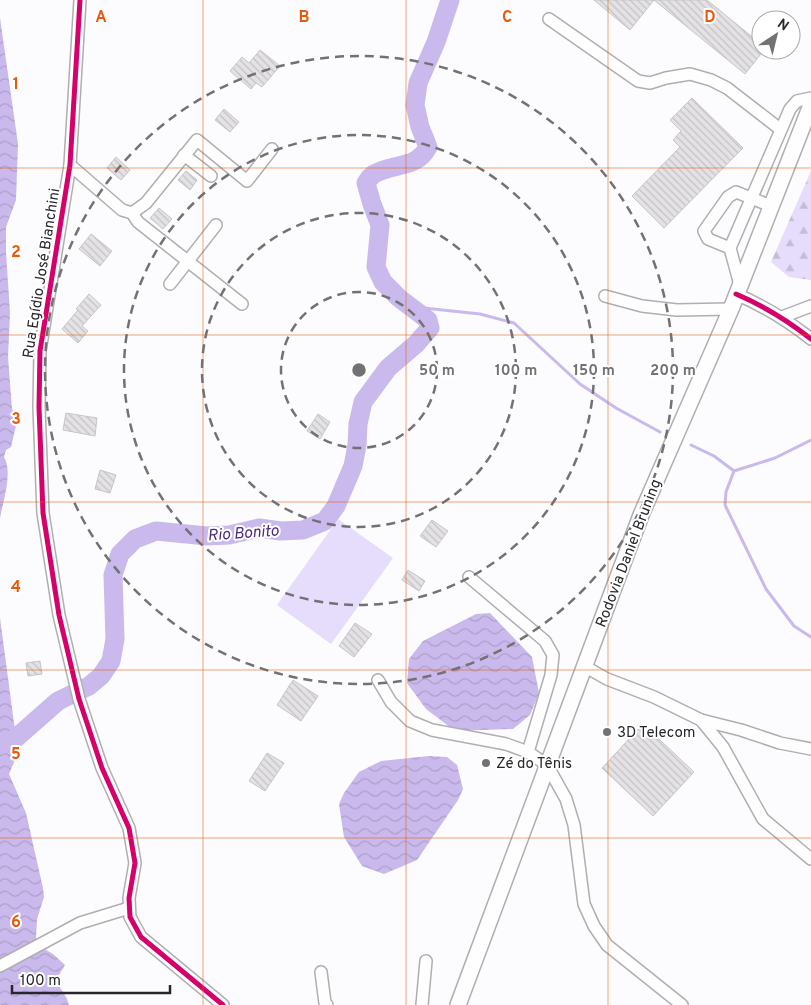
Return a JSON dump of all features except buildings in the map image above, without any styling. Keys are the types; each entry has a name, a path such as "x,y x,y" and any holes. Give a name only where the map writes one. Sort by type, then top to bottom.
{"main road":[{"name":"Rodovia Daniel Bruning","path":"458,1005 641,515 736,296 811,105"}],"street":[{"name":"Rua Egídio José Bianchini","path":"80,0 70,165 40,351 39,407 44,513 59,614 79,699 102,768 129,828 135,863 129,898 130,917 141,937 223,1005"},
{"path":"549,19 638,81 650,83 690,74 711,80 727,88 780,129"},
{"path":"736,296 730,248 790,109 798,101 811,98"},
{"path":"132,213 146,203 196,140 247,181 272,149"},
{"path":"184,155 211,176"},
{"path":"70,165 122,210 132,213 138,222 242,304"},
{"path":"730,248 708,239 704,231 728,196 736,192 771,206"},
{"path":"170,284 216,225"},
{"path":"605,296 642,306 677,310 736,296 761,305 782,317 811,339"},
{"path":"782,317 811,306"},
{"path":"468,577 545,641 553,655 550,675 528,752"},
{"path":"584,666 607,679 654,697 701,720 780,743 811,749"},
{"path":"378,680 391,702 410,721 432,730 506,744 528,752 546,766 566,800 574,825 584,904 594,926 607,945 682,1005"},
{"path":"701,720 723,747 763,819 811,859"},
{"path":"0,966 80,923 129,908"},
{"path":"422,1005 426,961"},
{"path":"321,972 327,1005"}],"green space":[{"path":"811,171 811,280 789,277 771,262"},
{"path":"338,519 393,558 331,644 277,605"}],"water":[{"path":"0,18 18,144 16,200 6,227 6,252 10,313 8,357 12,409 18,417 11,447 6,450 4,457 8,470 0,518"},
{"path":"490,613 532,657 539,693 530,715 513,729 455,731 426,709 407,683 409,659 423,641 476,614"},
{"path":"0,618 16,738 21,746 9,774 26,813 43,888 44,897 37,919 36,938 41,947 53,954 65,965 56,980 69,1005 0,1005"},
{"path":"429,756 447,757 457,765 463,789 458,800 417,860 384,874 362,866 344,837 339,804 344,793 359,772 381,761"}],"waterway":[{"name":"Rio Bonito","path":"0,745 16,738 58,701 89,686 101,676 111,661 115,639 113,575 120,554 135,539 156,531 207,536 229,535 259,528 281,531 303,530 325,521 336,506 353,466 358,424 363,402 388,368 416,344 430,328 428,320 399,298 383,282 376,267 380,225 366,183 373,175 381,171 418,159 428,147 420,127 415,105 418,83 436,42 450,0"},
{"path":"416,311 424,308 480,314 514,323 580,384 616,408 660,432"},
{"path":"734,471 775,458 811,440"},
{"path":"691,445 714,456 734,471"},
{"path":"734,471 726,492 725,505 766,589 794,626 811,637"}],"cycle path":[{"path":"80,0 70,165 40,351 39,407 43,513 59,615 79,699 102,768 129,828 135,863 129,898 130,917 141,937 223,1005"},
{"path":"736,294 775,314 811,339"}],"place":[{"name":"3D Telecom","path":"607,732"},
{"name":"Zé do Tênis","path":"486,763"}]}
